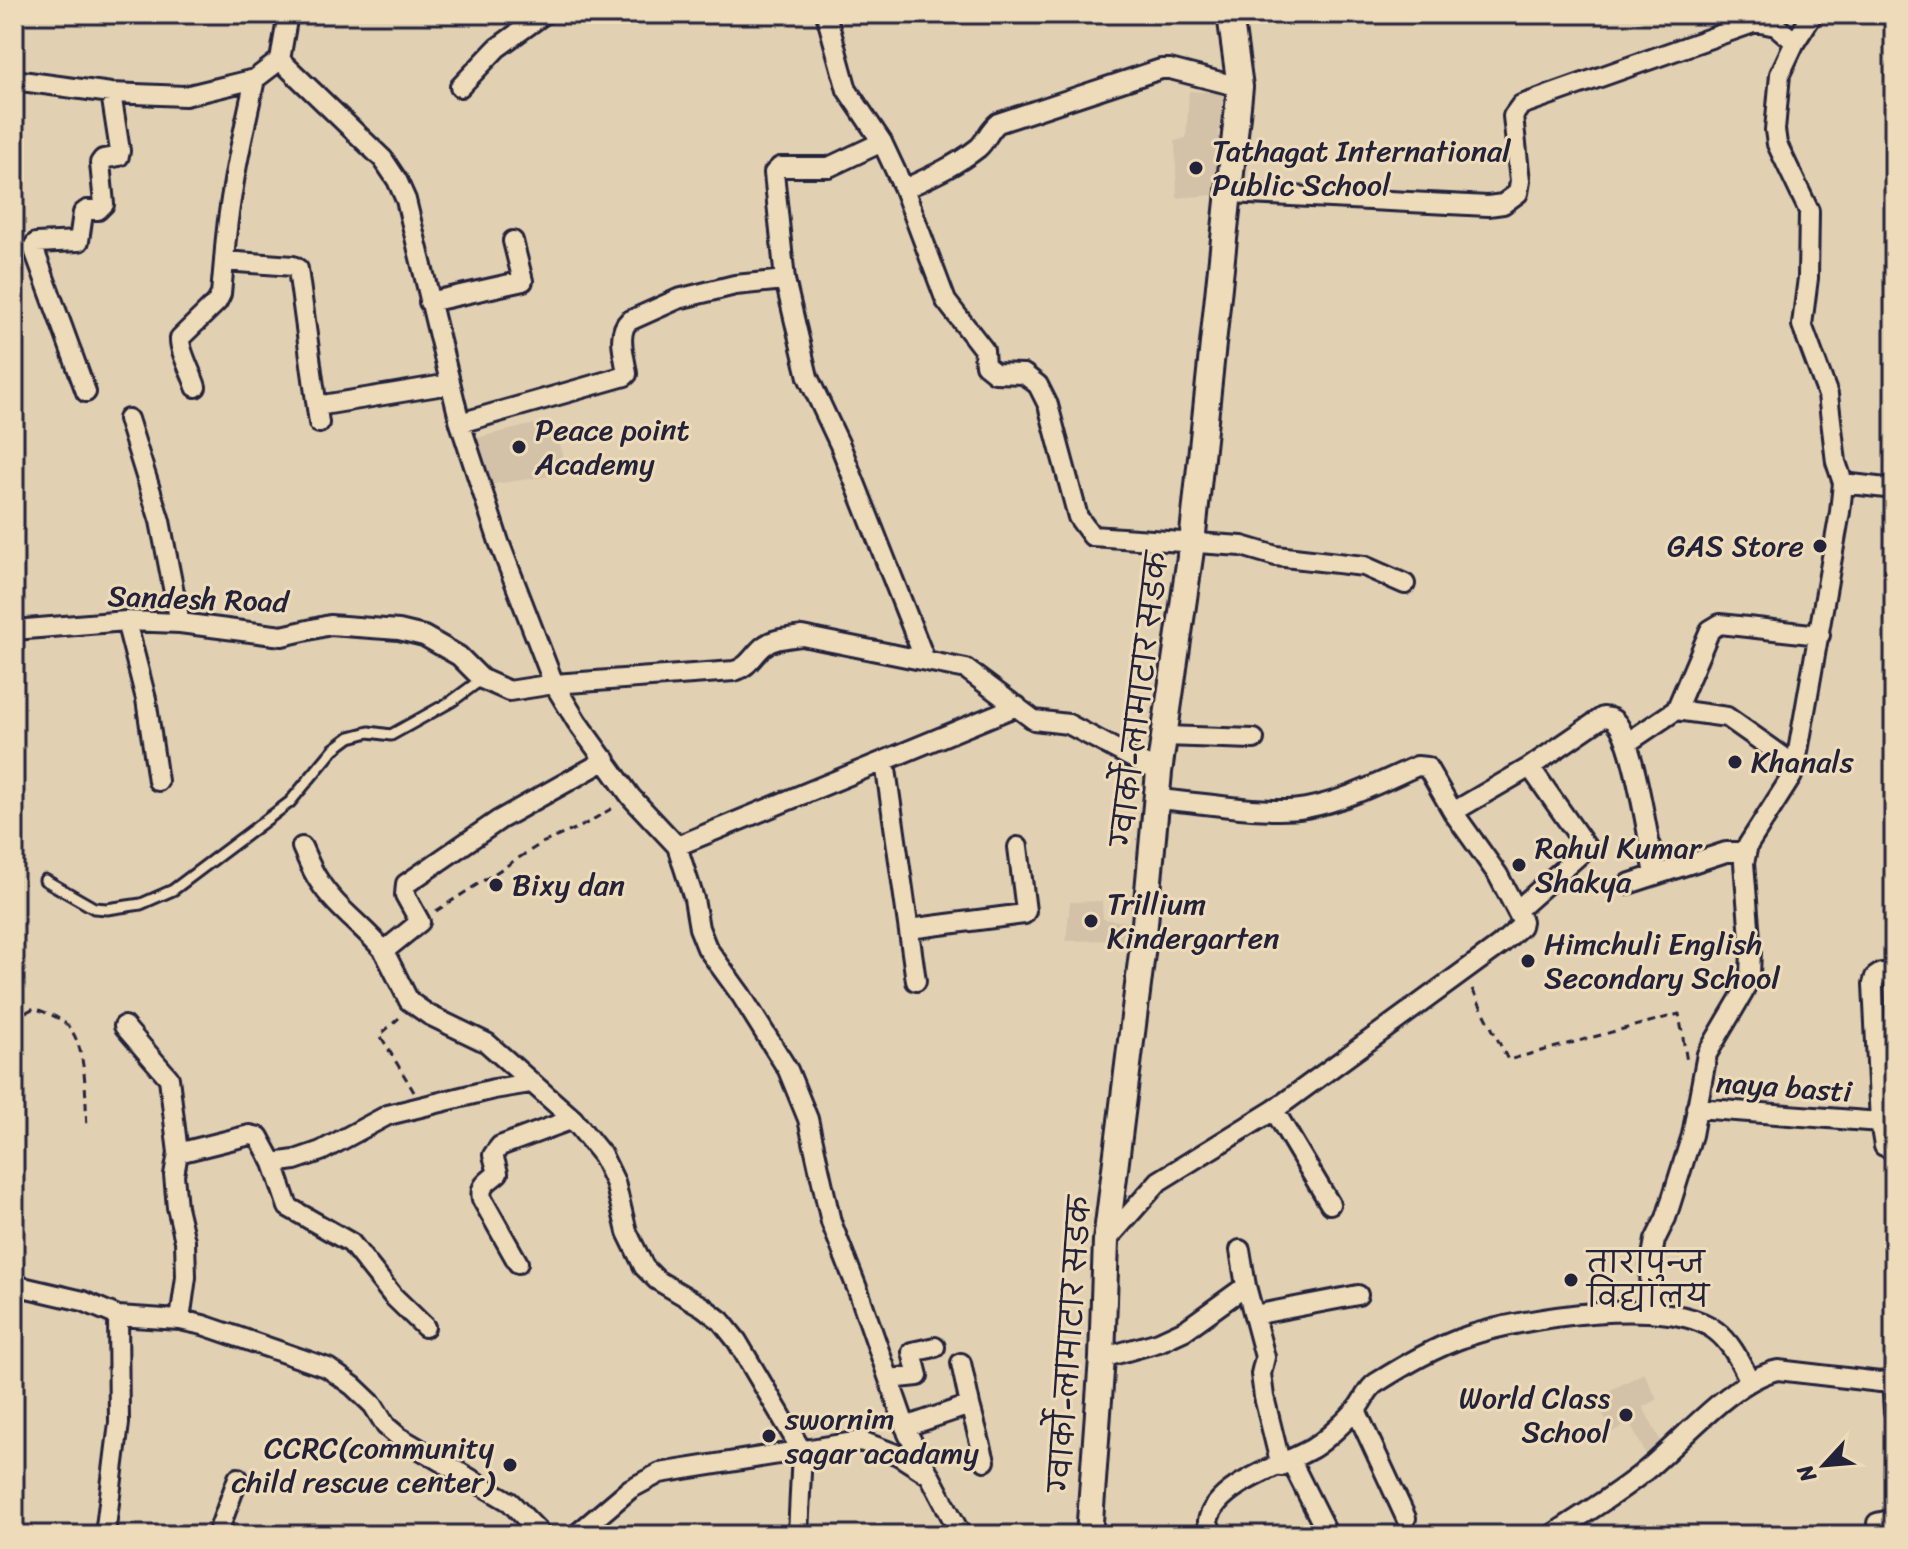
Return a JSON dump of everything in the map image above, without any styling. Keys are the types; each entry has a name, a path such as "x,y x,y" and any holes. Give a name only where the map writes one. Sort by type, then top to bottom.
{"main road":[{"name":"ग्वार्को-लामाटार सडक","path":"1089,1535 1102,1358 1106,1241 1143,945 1159,772 1192,543 1240,87 1230,14"}],"street":[{"path":"14,80 111,93 185,96 255,79 280,60 288,14"},
{"path":"460,87 497,48 544,14"},
{"path":"826,14 847,90 882,142 904,189 946,301 984,350 985,365 995,373 1024,374 1038,385 1048,405 1078,517 1092,536 1242,546 1276,556 1364,566 1405,584"},
{"path":"1651,1311 1650,1267 1655,1240 1666,1218 1692,1135 1707,1054 1743,993 1750,975 1746,852 1792,776 1795,765 1820,635 1843,483 1836,462 1828,395 1802,325 1808,278 1809,211 1777,144 1775,130 1780,74 1813,14"},
{"path":"1229,193 1362,202 1503,204 1518,193 1520,181 1513,116 1521,105 1756,22 1776,26 1795,42"},
{"path":"280,60 383,159 397,180 406,200 460,423 499,542 554,684 631,797 677,846 707,948 788,1070 803,1106 831,1222 905,1427 961,1535"},
{"path":"904,189 952,166 982,145 992,127 998,123 1161,69 1240,87"},
{"path":"196,387 179,348 180,338 217,302 221,294 226,224 255,79"},
{"path":"86,392 33,247 36,243 79,241 83,213 98,210 104,204 100,163 103,159 119,156 120,151 111,93"},
{"path":"882,142 829,167 777,169 774,173 785,280 808,377 840,445 925,660"},
{"path":"429,302 523,281 513,241"},
{"path":"224,261 293,266 298,269 318,414 450,384"},
{"path":"460,423 625,376 622,334 629,321 678,299 735,285 785,280"},
{"path":"128,419 160,521 180,623"},
{"path":"1843,483 1889,488 1894,471"},
{"path":"126,621 146,699 158,781"},
{"name":"Sandesh Road","path":"14,630 126,621 180,623 282,636 330,625 399,630 424,636 459,656 482,679 509,691 554,684 734,671 744,668 765,645 775,640 802,636 966,669 1034,720 1068,724 1159,772"},
{"path":"1627,743 1676,710 1710,630 1715,626 1720,624 1820,635"},
{"path":"677,846 1017,706"},
{"path":"1676,710 1727,717 1795,765"},
{"path":"1453,812 1530,767 1603,717 1612,718 1627,743 1655,874"},
{"path":"1164,736 1254,739"},
{"path":"384,951 420,922 405,895 406,884 499,820 606,760"},
{"path":"885,762 916,981"},
{"path":"1106,1241 1159,1181 1274,1110 1463,972 1521,926 1522,921 1498,875 1453,812 1430,770 1422,765 1339,801 1304,809 1267,809 1157,799"},
{"path":"1517,910 1587,848 1530,767"},
{"path":"302,847 318,881 384,951 409,1001 429,1015 487,1043 573,1119 602,1155 615,1182 627,1232 644,1267 657,1280 721,1321 737,1341 802,1451 798,1535"},
{"path":"909,929 1024,914 1018,847"},
{"path":"1628,884 1726,852 1746,852"},
{"path":"1880,1122 1873,984 1875,977 1881,973 1894,973"},
{"path":"124,1026 169,1078 178,1153 174,1175 177,1207 185,1241 186,1277 180,1320"},
{"path":"273,1163 321,1151 388,1115 530,1083"},
{"name":"naya basti","path":"1696,1108 1880,1122 1884,1145 1894,1149"},
{"path":"1274,1110 1330,1204"},
{"path":"518,1263 482,1199 480,1190 483,1185 498,1173 493,1155 500,1146 573,1119"},
{"path":"178,1153 250,1135 259,1137 273,1163 288,1207 351,1243 393,1296 425,1327"},
{"path":"1240,1250 1265,1357 1261,1374 1264,1397 1285,1462 1328,1535"},
{"path":"14,1285 83,1301 118,1316 180,1320 203,1325 328,1368 373,1405 386,1426 399,1437 510,1502 542,1535"},
{"path":"1102,1358 1159,1342 1185,1330 1246,1286"},
{"path":"1254,1315 1358,1295"},
{"path":"1212,1535 1208,1521 1215,1502 1245,1481 1317,1446 1356,1410 1372,1386 1429,1353 1467,1336 1508,1325 1603,1312 1664,1312 1715,1329 1730,1345 1750,1381"},
{"path":"105,1535 119,1423 118,1316"},
{"path":"889,1379 918,1376 912,1352 930,1348"},
{"path":"961,1363 985,1461"},
{"path":"1552,1535 1645,1472 1763,1373 1778,1370 1893,1381 1894,1411"},
{"path":"905,1427 970,1405"},
{"path":"1356,1410 1406,1518"},
{"path":"576,1535 630,1489 660,1473 861,1441 898,1455 930,1475"},
{"path":"217,1535 238,1478"},
{"path":"1878,1535 1877,1523 1894,1519"}],"lane":[{"path":"45,880 94,908 141,904 152,900 198,873 290,802 334,749 350,737 369,732 391,735 452,701 482,679"}],"path":[{"path":"420,922 542,843 582,826 631,797"},
{"path":"1463,972 1508,1060 1679,1014 1688,1071 1703,1075"},
{"path":"409,1001 400,1017 380,1035 422,1106"},
{"path":"14,1019 34,1008 57,1017 69,1026 80,1046 87,1128"}],"shaded area":[{"name":"Tathagat International Public School","path":"1189,91 1224,93 1214,195 1177,198 1175,141 1186,138"},
{"name":"Peace point Academy","path":"552,420 564,457 557,475 487,485 476,438"},
{"name":"Trillium Kindergarten","path":"1102,901 1103,919 1128,922 1124,940 1066,941 1070,902"},
{"name":"World Class School","path":"1644,1373 1657,1399 1643,1407 1662,1444 1645,1453 1630,1423 1612,1432 1595,1398"}],"place":[{"name":"Tathagat International Public School","path":"1196,168"},
{"name":"Peace point Academy","path":"519,447"},
{"name":"GAS Store","path":"1820,546"},
{"name":"Khanals","path":"1735,762"},
{"name":"Rahul Kumar Shakya","path":"1519,865"},
{"name":"Bixy dan","path":"496,885"},
{"name":"Trillium Kindergarten","path":"1091,921"},
{"name":"Himchuli English Secondary School","path":"1528,961"},
{"name":"तारापुन्ज विद्यालय","path":"1571,1280"},
{"name":"World Class School","path":"1626,1415"},
{"name":"swornim sagar acadamy","path":"769,1436"},
{"name":"CCRC(community child rescue center)","path":"510,1465"}]}
